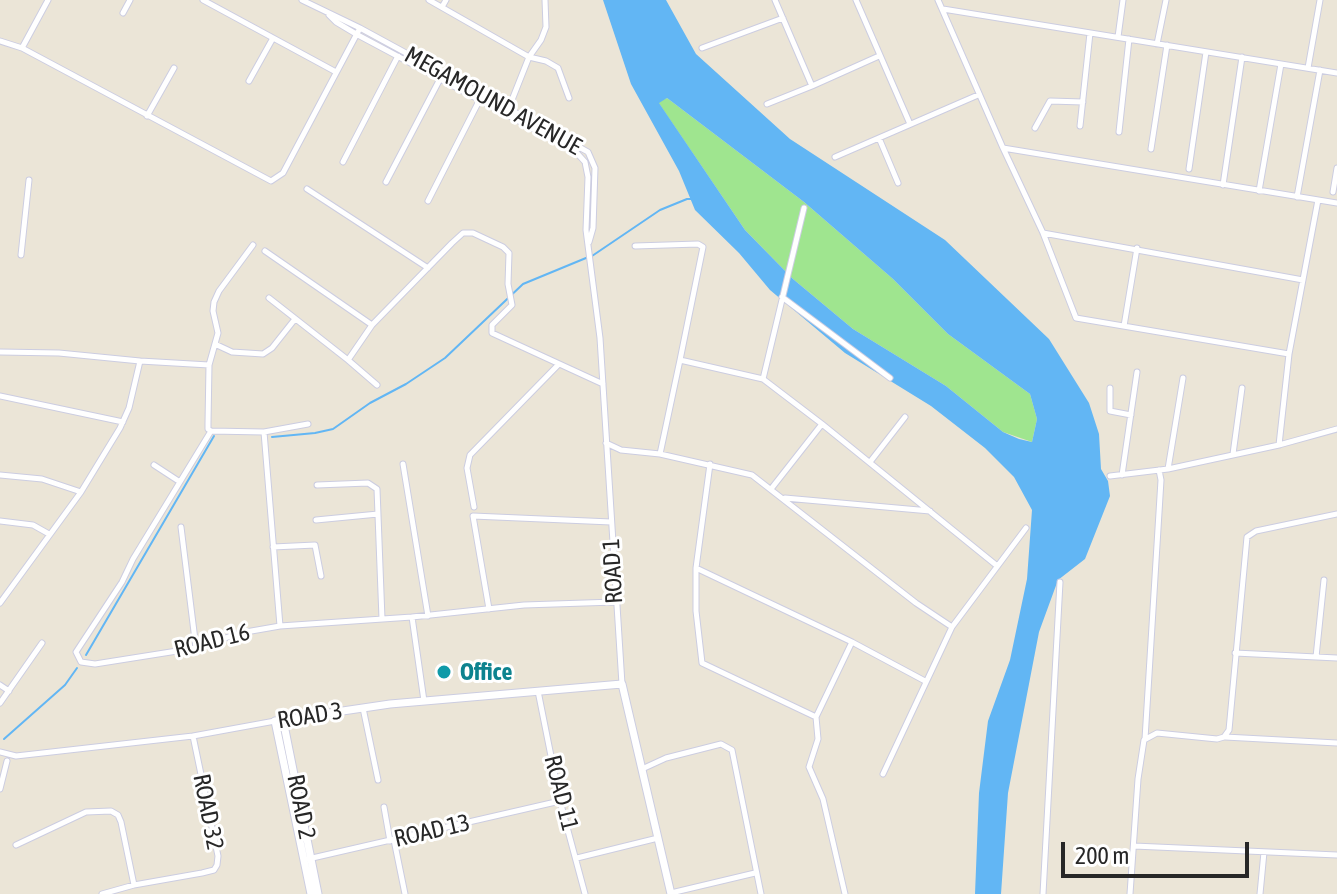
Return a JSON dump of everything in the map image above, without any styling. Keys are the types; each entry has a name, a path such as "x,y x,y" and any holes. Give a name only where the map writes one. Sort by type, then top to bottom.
{"street":[{"path":"22,48 48,0"},
{"path":"123,13 130,0"},
{"path":"203,0 336,72"},
{"name":"MEGAMOUND AVENUE","path":"302,0 336,22 509,108 588,152 595,168 589,229"},
{"path":"429,0 529,57 558,68 569,98"},
{"path":"442,7 446,0"},
{"path":"506,115 529,57 546,27 545,0"},
{"path":"775,0 812,86"},
{"path":"856,0 910,124"},
{"path":"938,0 978,95 1043,233 1073,316 1081,320 1289,354"},
{"path":"1118,37 1123,0"},
{"path":"1157,44 1166,0"},
{"path":"1308,68 1320,0"},
{"path":"942,9 1337,73"},
{"path":"702,48 783,18"},
{"path":"0,41 22,48 271,181 283,173 358,31"},
{"name":"MEGAMOUND AVENUE","path":"358,31 582,156 588,177 589,229"},
{"path":"1080,126 1090,33"},
{"path":"249,81 273,38"},
{"path":"1119,132 1129,39"},
{"path":"1151,149 1167,45"},
{"path":"1189,169 1206,52"},
{"path":"343,162 398,56"},
{"path":"767,104 879,56"},
{"path":"1223,185 1242,57"},
{"path":"1259,191 1281,64"},
{"path":"147,116 174,68"},
{"path":"1297,197 1320,70"},
{"path":"386,182 440,79"},
{"path":"835,157 978,95"},
{"path":"428,201 479,101"},
{"path":"1035,128 1050,101 1083,102"},
{"path":"879,138 898,183"},
{"path":"1003,148 1337,203"},
{"path":"1333,192 1337,168"},
{"path":"21,255 29,180"},
{"path":"307,189 428,268"},
{"path":"1279,445 1289,354 1318,200"},
{"path":"763,379 804,208"},
{"name":"ROAD 1","path":"589,229 603,384 622,684 671,894"},
{"path":"348,360 372,325 457,237 463,233 473,233 507,249 512,304 492,325 492,333 603,384"},
{"path":"1043,233 1303,280"},
{"path":"635,246 698,244 703,247 660,454"},
{"path":"253,245 214,302 217,345 209,365 208,429 264,432 308,424"},
{"path":"1124,326 1137,248"},
{"path":"265,251 372,325"},
{"path":"782,297 890,378"},
{"path":"269,298 377,385"},
{"path":"217,345 232,352 263,354 272,348 295,319"},
{"path":"0,352 59,353 209,365"},
{"path":"680,360 763,379 996,565"},
{"path":"0,603 81,492 123,422 140,361"},
{"path":"474,507 467,468 470,455 559,364"},
{"path":"1122,475 1137,372"},
{"path":"1168,469 1183,378"},
{"path":"1110,388 1110,411 1131,415"},
{"path":"1233,454 1242,388"},
{"path":"0,396 123,422"},
{"path":"870,462 905,417"},
{"path":"771,489 822,424"},
{"path":"1110,476 1168,469 1337,429"},
{"name":"ROAD 16","path":"211,431 122,582 76,652 81,662 95,664 196,648 240,633 280,626 428,616 552,603 615,602"},
{"path":"264,432 280,626"},
{"path":"606,443 621,450 660,454 749,474 916,603 952,627"},
{"path":"607,461 621,450"},
{"path":"403,464 428,616"},
{"path":"710,464 696,568 696,611 702,663 816,717"},
{"path":"154,465 180,482"},
{"path":"1130,894 1138,779 1144,740 1161,480 1159,470"},
{"path":"0,475 42,479 81,492"},
{"path":"317,485 374,485 382,619"},
{"path":"783,498 931,512"},
{"path":"316,520 378,514"},
{"path":"1224,737 1229,730 1247,537 1256,531 1337,514"},
{"path":"489,609 473,516 611,522"},
{"path":"0,521 33,525 49,534"},
{"path":"181,527 196,648"},
{"path":"883,774 952,627 1026,528"},
{"path":"273,547 315,545 321,576"},
{"path":"696,568 852,642 925,681"},
{"path":"1316,657 1324,580"},
{"path":"1043,894 1060,582"},
{"path":"412,617 424,701"},
{"path":"845,894 823,799 809,767 818,739 816,717 852,642"},
{"path":"0,703 42,643"},
{"path":"1235,653 1337,658"},
{"name":"ROAD 3","path":"0,752 16,756 193,736 363,708 622,684"},
{"path":"0,685 9,691"},
{"name":"ROAD 11","path":"538,691 560,801 585,894"},
{"path":"363,708 378,780"},
{"name":"ROAD 2","path":"279,720 318,894"},
{"path":"1144,740 1157,733 1196,739 1224,737 1337,743"},
{"name":"ROAD 32","path":"102,894 214,870 217,865 218,856 193,736"},
{"path":"641,769 666,758 721,744 732,750 761,894"},
{"path":"0,766 16,756"},
{"path":"0,789 7,761"},
{"name":"ROAD 13","path":"308,860 560,801"},
{"path":"384,807 405,894"},
{"path":"16,845 86,812 111,811 118,815 121,822 134,885"},
{"path":"577,858 658,838"},
{"path":"1134,846 1337,855"},
{"path":"1260,894 1264,852"},
{"name":"ROAD 2","path":"308,860 311,894"},
{"path":"671,894 755,873"}],"green space":[{"path":"667,98 804,202 893,279 948,334 1030,394 1037,419 1032,442 1003,432 946,386 853,329 793,279 745,230 658,102"}],"water":[{"path":"603,0 666,0 696,54 790,139 945,240 1049,339 1089,403 1099,434 1101,469 1108,481 1110,496 1085,559 1058,580 1039,632 1008,793 1001,894 975,894 979,793 988,721 1010,660 1027,579 1032,510 1014,477 985,448 931,406 845,353 770,290 739,253 695,210 679,171 631,84","holes":["667,98 804,202 893,279 948,334 1030,394 1037,419 1032,442 1003,432 946,386 853,329 793,279 745,230 659,103"]}],"waterway":[{"path":"592,256 660,210 694,199"},
{"path":"272,437 333,429 445,358 523,284 586,258"},
{"path":"86,655 214,436"},
{"path":"4,739 65,685 77,668"}],"place":[{"name":"Office","path":"444,672"}]}
